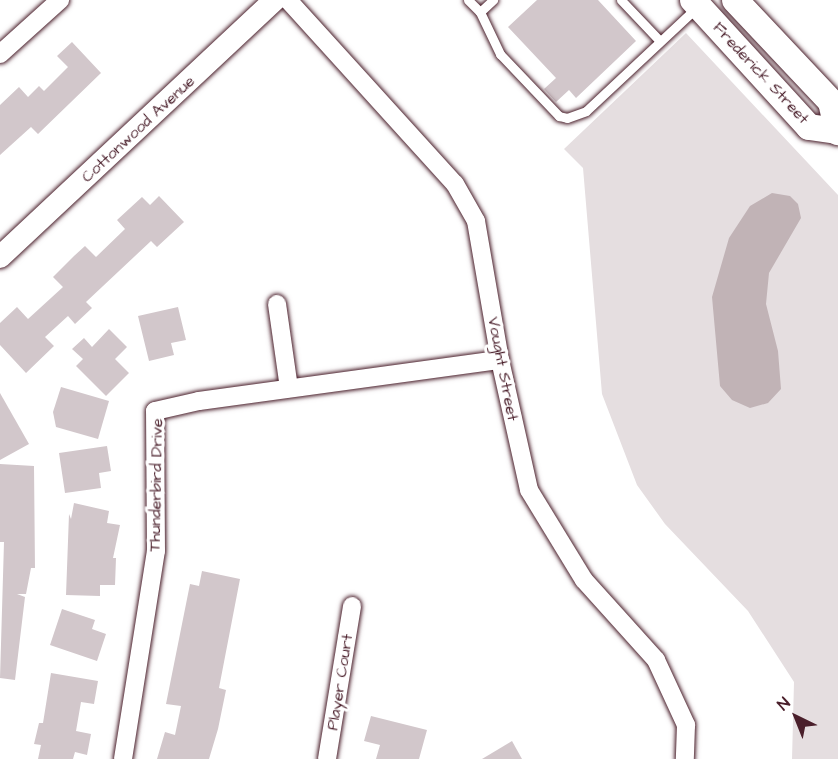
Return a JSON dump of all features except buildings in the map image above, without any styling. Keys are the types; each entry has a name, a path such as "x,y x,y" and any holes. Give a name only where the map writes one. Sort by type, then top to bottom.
{"main road":[{"name":"Frederick Street","path":"696,3 809,126 838,131 831,102 735,0"},
{"path":"696,3 712,3 771,57 794,63"}],"street":[{"path":"0,54 60,0"},
{"name":"Cottonwood Avenue","path":"0,257 275,0"},
{"name":"Vought Street","path":"288,0 456,184 476,221 500,360 529,490 584,580 656,660 686,725 685,759"},
{"path":"277,304 289,388"},
{"name":"Thunderbird Drive","path":"123,759 156,551 155,411 289,388 500,360"},
{"name":"Player Court","path":"327,759 352,606"}],"lane":[{"path":"468,0 480,12 500,54 559,116 567,118 586,111 696,3"},
{"path":"480,12 493,0"},
{"path":"621,0 659,40"}],"shaded area":[{"path":"686,33 838,195 838,759 792,759 794,682 748,611 665,524 637,485 602,394 583,168 564,149"},
{"path":"772,193 790,196 798,204 801,218 769,273 766,304 778,351 781,389 768,403 750,408 732,400 720,386 712,297 729,238 750,206"}]}
